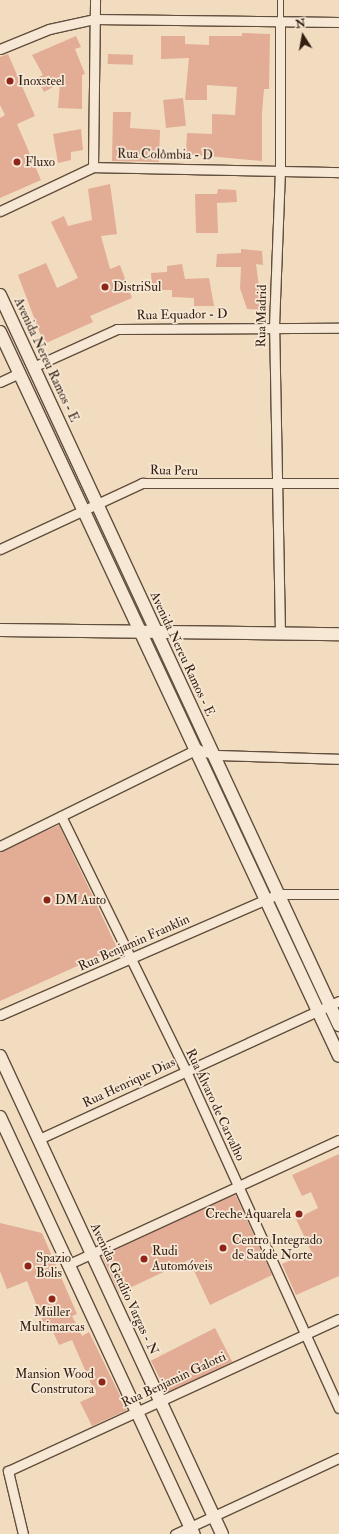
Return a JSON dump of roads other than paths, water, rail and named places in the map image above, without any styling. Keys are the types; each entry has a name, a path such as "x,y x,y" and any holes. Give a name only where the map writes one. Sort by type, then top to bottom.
{"street":[{"path":"93,167 95,0"},
{"path":"0,49 49,29 94,19 339,22"},
{"name":"Rua Madrid","path":"280,21 280,171 274,326 275,484 280,633"},
{"name":"Rua Colômbia - D","path":"0,211 93,167 339,172"},
{"name":"Avenida Nereu Ramos - E","path":"0,295 278,894 334,1003 339,1026"},
{"name":"Rua Equador - D","path":"33,367 117,330 274,326 339,328"},
{"name":"Avenida Nereu Ramos - E","path":"0,332 86,509 339,1056"},
{"path":"0,382 19,373"},
{"name":"Rua Peru","path":"0,549 142,483 339,483"},
{"path":"0,630 156,630 339,634"},
{"path":"174,699 185,694"},
{"path":"0,846 197,749 214,755 339,759"},
{"name":"Rua Álvaro de Carvalho","path":"62,816 130,959 186,1071 339,1408"},
{"path":"278,894 339,894"},
{"name":"Rua Benjamin Franklin","path":"0,1015 278,894"},
{"name":"Rua Henrique Dias","path":"39,1139 317,1009 334,1003"},
{"name":"Avenida Getúlio Vargas - N","path":"0,1056 222,1534"},
{"path":"0,1117 192,1530"},
{"path":"69,1264 339,1140"},
{"name":"Rua Benjamin Galotti","path":"23,1534 8,1471 339,1318"},
{"path":"175,1534 192,1530 214,1516 339,1458"}],"lane":[{"name":"Rua Madrid","path":"280,0 280,21"}],"place":[{"name":"Inoxsteel","path":"10,81"},
{"name":"Fluxo","path":"17,162"},
{"name":"DistriSul","path":"105,287"},
{"name":"DM Auto","path":"47,900"},
{"name":"Creche Aquarela","path":"299,1214"},
{"name":"Centro Integrado de Saúde Norte","path":"223,1248"},
{"name":"Rudi Automóveis","path":"144,1259"},
{"name":"Spazio Bolis","path":"28,1266"},
{"name":"Müller Multimarcas","path":"52,1299"},
{"name":"Mansion Wood Construtora","path":"102,1382"}]}
